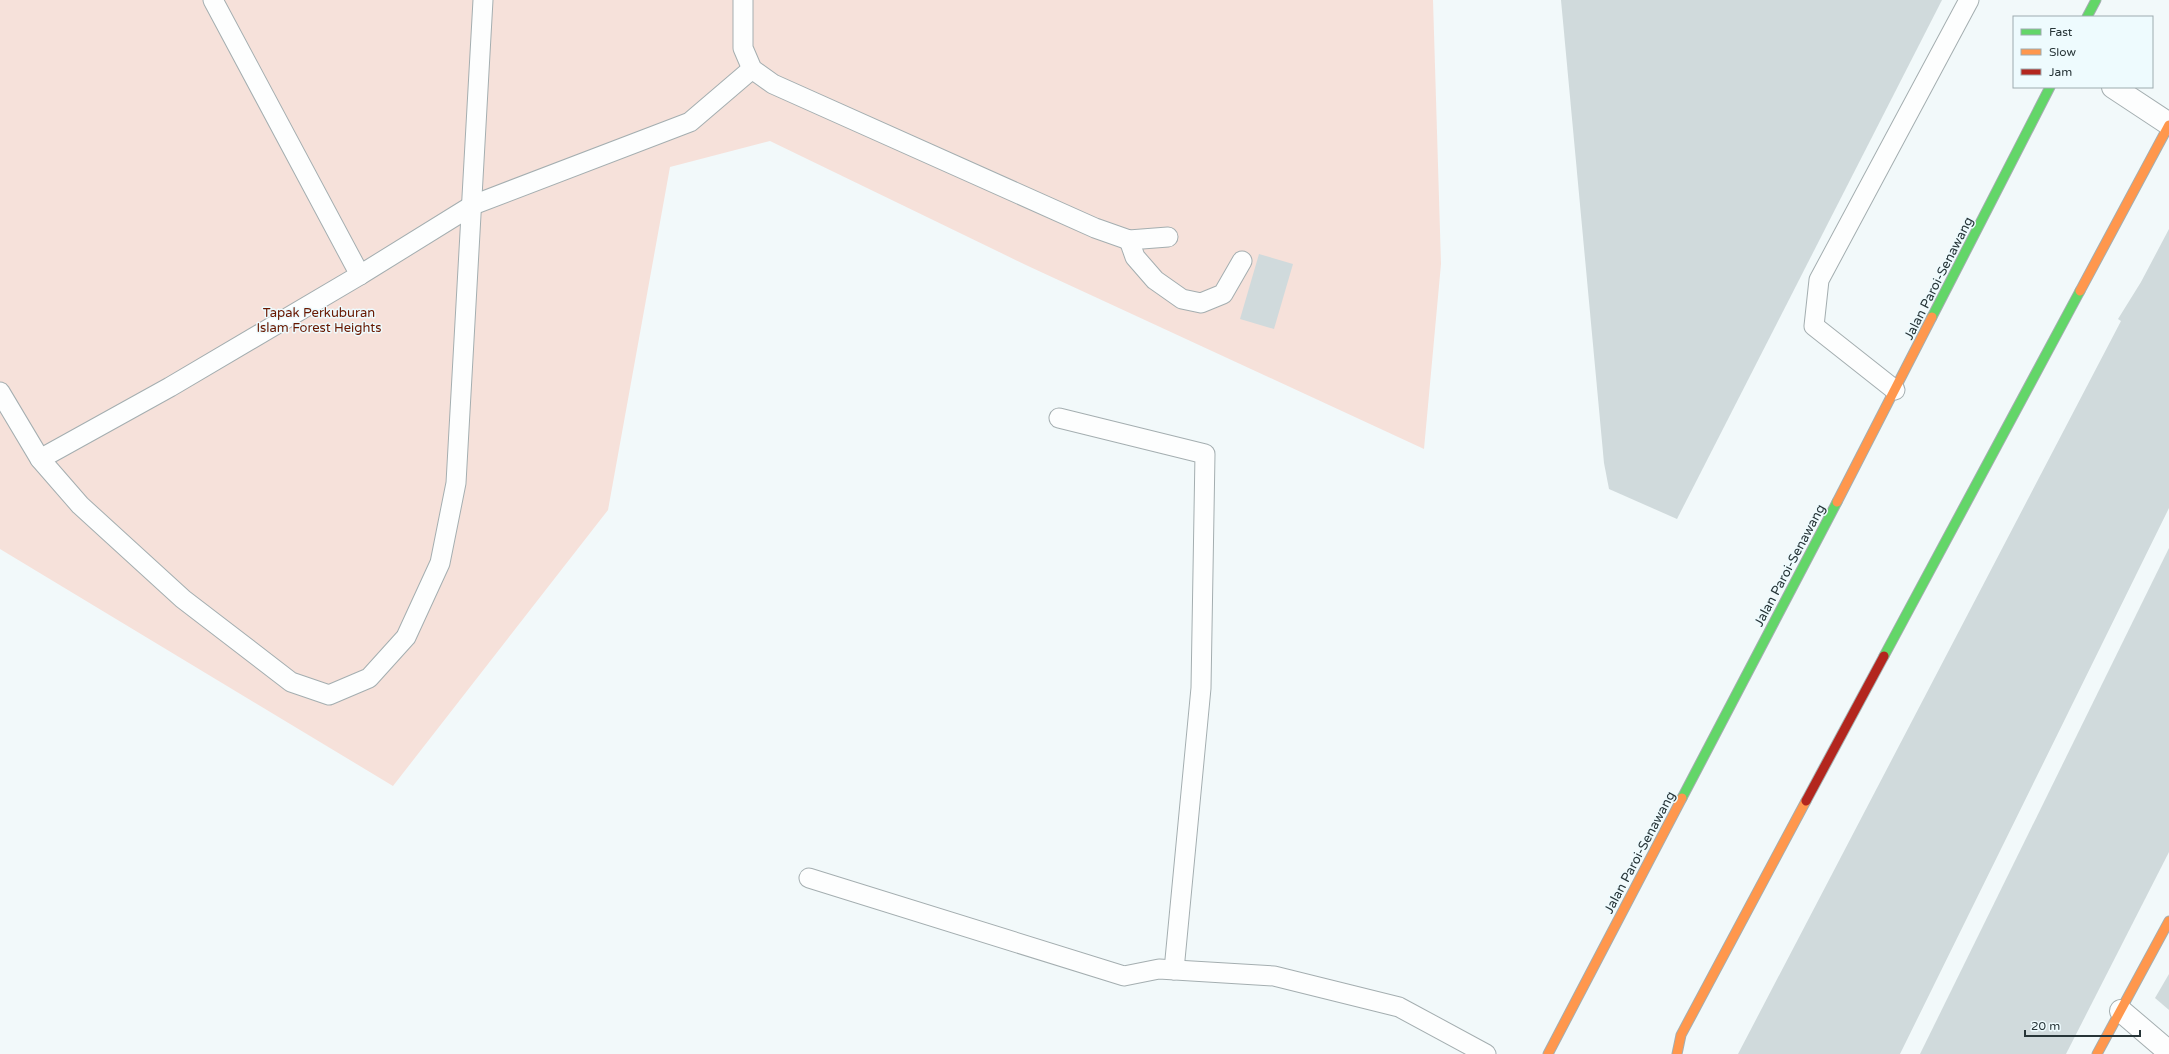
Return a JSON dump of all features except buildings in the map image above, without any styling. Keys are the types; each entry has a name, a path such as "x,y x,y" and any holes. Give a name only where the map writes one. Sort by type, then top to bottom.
{"street":[{"path":"2088,16 2096,0"},
{"name":"Jalan Paroi-Senawang","path":"1548,1054 1895,390 2049,88"},
{"path":"1677,1054 1685,1028 2169,124 2114,88"},
{"path":"2097,1054 2169,921"},
{"path":"2121,1011 2169,1052"}],"lane":[{"path":"212,0 360,275"},
{"path":"0,392 40,460 80,505 183,599 291,682 329,695 370,678 406,637 440,564 456,484 473,205 483,0"},
{"path":"743,0 743,48 752,69 772,84 1095,228 1129,240 1168,238"},
{"path":"1895,390 1814,326 1819,280 1969,0"},
{"path":"40,460 170,387 360,275 473,205 690,122 752,69"},
{"path":"1129,240 1135,257 1155,280 1182,299 1201,303 1223,294 1242,262"},
{"path":"1059,418 1205,454 1200,688 1174,970"},
{"path":"809,878 1124,976 1159,969 1274,976 1399,1008 1486,1054"}],"green space":[{"name":"Tapak Perkuburan Islam Forest Heights","path":"0,0 1433,0 1441,264 1424,449 1028,266 770,141 670,167 608,510 393,786 0,549"}],"traffic: fast":[{"path":"2088,16 2096,0"},
{"path":"1932,317 2049,88"},
{"path":"1884,656 2080,291"},
{"path":"1682,798 1837,502"}],"traffic: slow":[{"path":"2080,291 2169,125"},
{"path":"1837,502 1932,317"},
{"path":"1548,1054 1682,798"},
{"path":"1677,1054 1681,1035 1806,801"},
{"path":"2097,1054 2169,921"}],"traffic: jam":[{"path":"1806,801 1884,656"}]}
